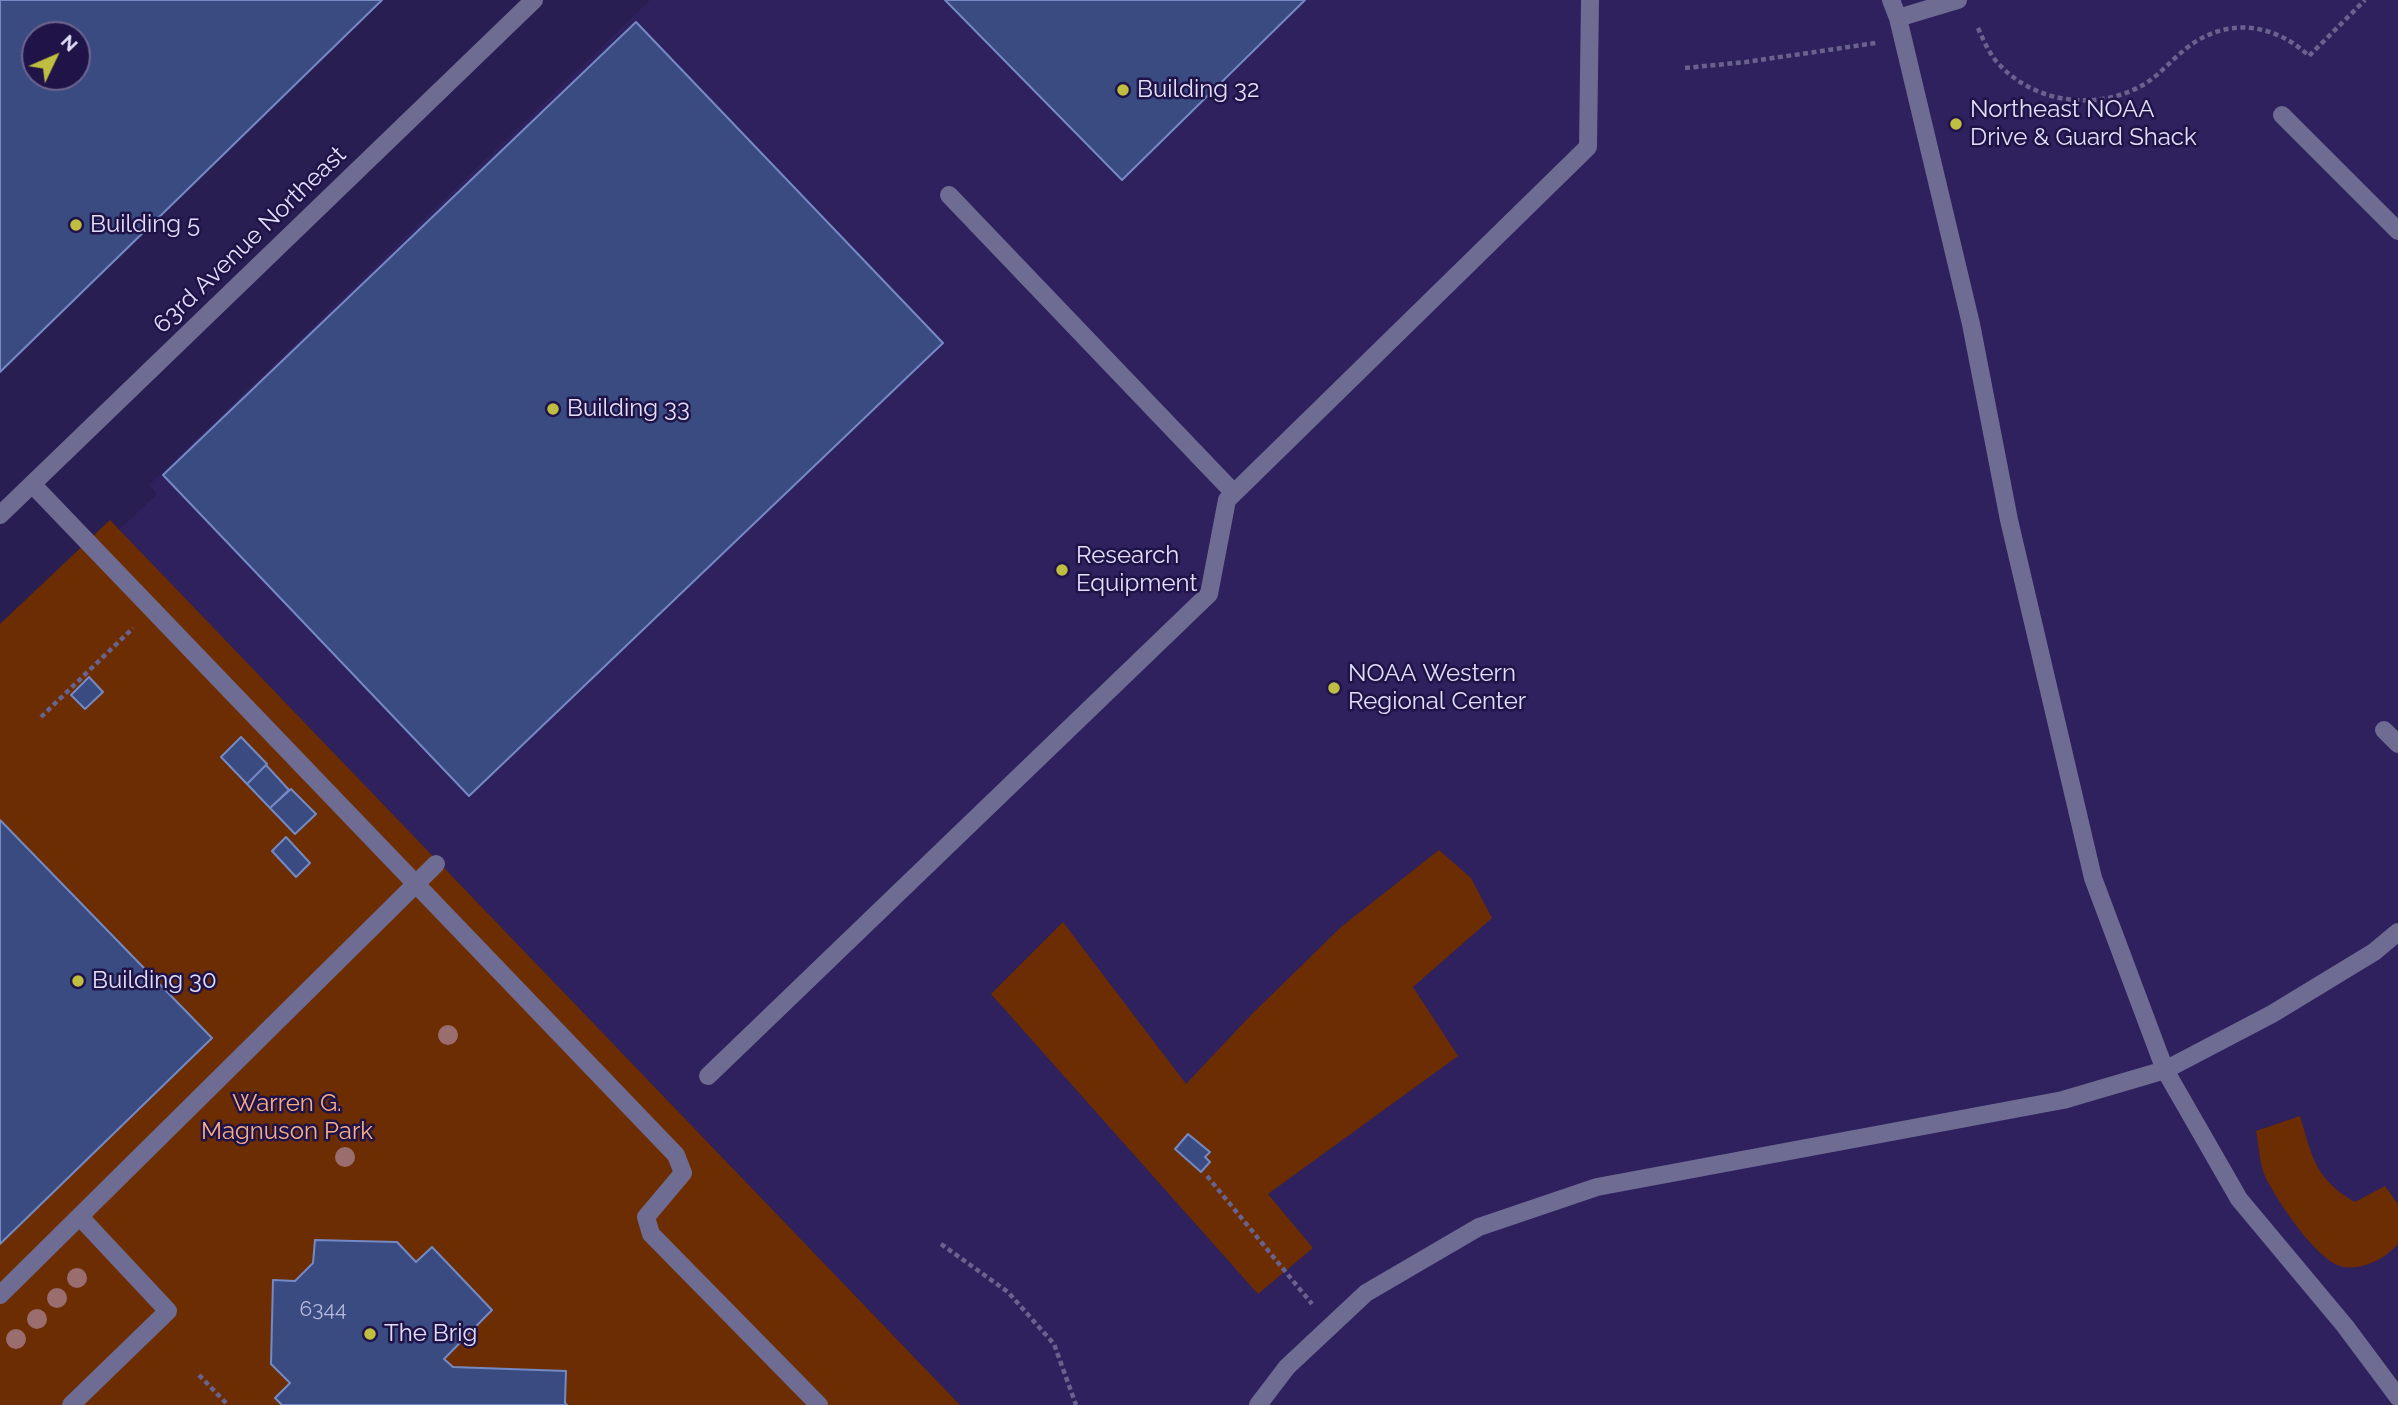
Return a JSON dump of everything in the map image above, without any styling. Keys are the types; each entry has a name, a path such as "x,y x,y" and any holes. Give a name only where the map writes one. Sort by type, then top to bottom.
{"street":[{"name":"63rd Avenue Northeast","path":"0,515 534,0"},
{"path":"708,1076 1209,594 1227,500 1588,147 1590,0"},
{"path":"1891,0 1898,18 1971,324 2009,520 2093,878 2165,1070 2239,1199 2345,1326 2398,1397"},
{"path":"1898,18 1958,0"},
{"path":"2282,115 2398,231"},
{"path":"949,195 1234,493"},
{"path":"32,484 676,1155 683,1173 646,1217 651,1234 819,1405"},
{"path":"2384,730 2398,744"},
{"path":"0,1295 436,864"},
{"path":"1258,1405 1287,1367 1366,1293 1479,1227 1597,1187 2063,1100 2165,1070 2272,1014 2374,952 2398,932"},
{"path":"72,1405 167,1311 80,1217"}],"path":[{"path":"1978,28 1996,61 2025,85 2063,99 2085,101 2121,95 2143,85 2201,38 2232,27 2249,26 2266,30 2287,38 2309,56 2365,0"},
{"path":"1685,68 1880,43"},
{"path":"41,717 113,647"},
{"path":"1207,1176 1330,1326"},
{"path":"941,1244 1008,1292 1054,1345 1076,1405"},
{"path":"199,1376 228,1405"}],"shaded area":[{"name":"NOAA Western Regional Center","path":"650,0 2398,0 2398,1405 960,1405 119,530 157,494 149,485"}],"green space":[{"name":"Warren G. Magnuson Park","path":"110,520 960,1405 0,1405 0,624"},
{"path":"1439,850 1471,878 1492,918 1413,987 1458,1056 1268,1194 1313,1248 1258,1294 991,994 1063,922 1186,1084 1251,1015 1341,927"},
{"path":"2300,1116 2317,1166 2342,1194 2355,1202 2385,1186 2398,1204 2398,1244 2386,1255 2356,1267 2340,1266 2330,1261 2308,1240 2269,1185 2262,1169 2256,1131"}],"building":[{"name":"Building 5","path":"0,0 382,0 0,372"},
{"name":"Building 32","path":"945,0 1305,0 1122,180"},
{"name":"Building 33","path":"636,22 943,343 469,796 163,475"},
{"path":"89,677 103,692 85,709 71,695"},
{"path":"241,737 267,764 247,784 221,757"},
{"path":"266,765 289,790 270,808 247,784"},
{"path":"291,789 316,814 295,834 270,808"},
{"name":"Building 30","path":"0,820 212,1038 0,1244"},
{"path":"286,837 310,863 296,877 272,851"},
{"path":"1188,1134 1210,1152 1205,1157 1210,1162 1201,1172 1175,1149"},
{"name":"The Brig","path":"315,1240 397,1242 416,1262 432,1247 492,1310 444,1359 453,1367 566,1371 567,1405 282,1405 275,1398 290,1383 271,1364 273,1280 295,1281 313,1263"}],"place":[{"name":"Building 32","path":"1123,90"},
{"name":"Northeast NOAA Drive & Guard Shack","path":"1956,124"},
{"name":"Building 5","path":"76,225"},
{"name":"Building 33","path":"553,409"},
{"name":"Research Equipment","path":"1062,570"},
{"name":"NOAA Western Regional Center","path":"1334,688"},
{"name":"Building 30","path":"78,981"},
{"name":"The Brig","path":"370,1334"}]}
